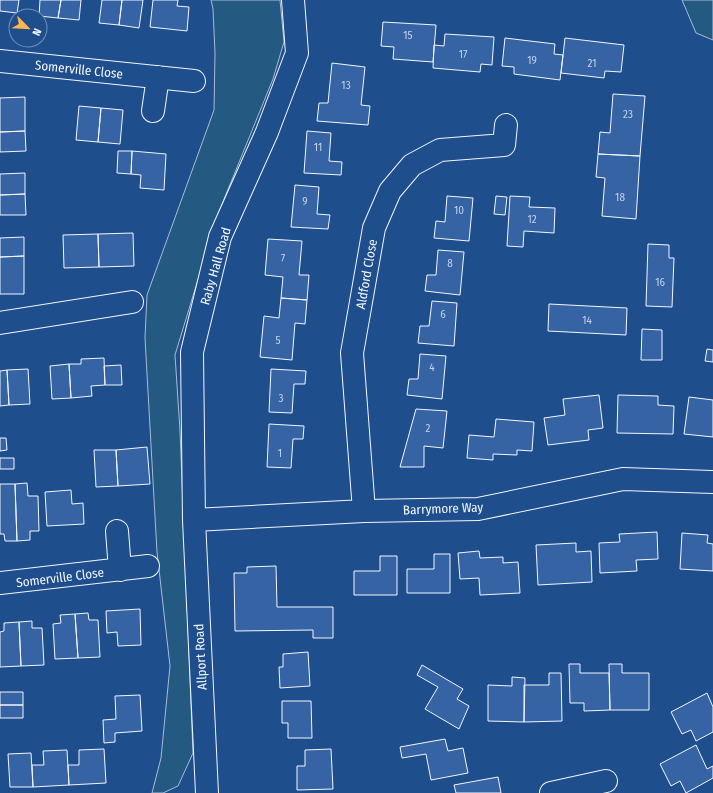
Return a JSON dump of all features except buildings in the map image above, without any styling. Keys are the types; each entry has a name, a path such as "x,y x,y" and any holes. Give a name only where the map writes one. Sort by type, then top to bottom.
{"street":[{"name":"Raby Hall Road","path":"194,520 192,352 220,237 267,132 297,53 293,0"},
{"name":"Somerville Close","path":"0,62 194,81"},
{"path":"153,111 158,77"},
{"name":"Aldford Close","path":"364,511 352,353 374,228 390,191 412,165 440,150 504,145 506,125"},
{"path":"0,322 132,302"},
{"name":"Barrymore Way","path":"194,520 364,511 478,509 623,479 713,482"},
{"name":"Allport Road","path":"194,520 207,793"},
{"name":"Somerville Close","path":"117,530 120,570"},
{"name":"Somerville Close","path":"0,583 148,566"},
{"path":"551,793 574,791 606,782"}],"shaded area":[{"path":"211,0 280,0 284,42 273,79 218,214 175,355 180,431 193,753 178,786 163,793 152,793 161,758 170,666 157,552 145,338 147,295 214,110 215,53 213,9"},
{"path":"682,0 713,0 713,40 696,33"}]}
